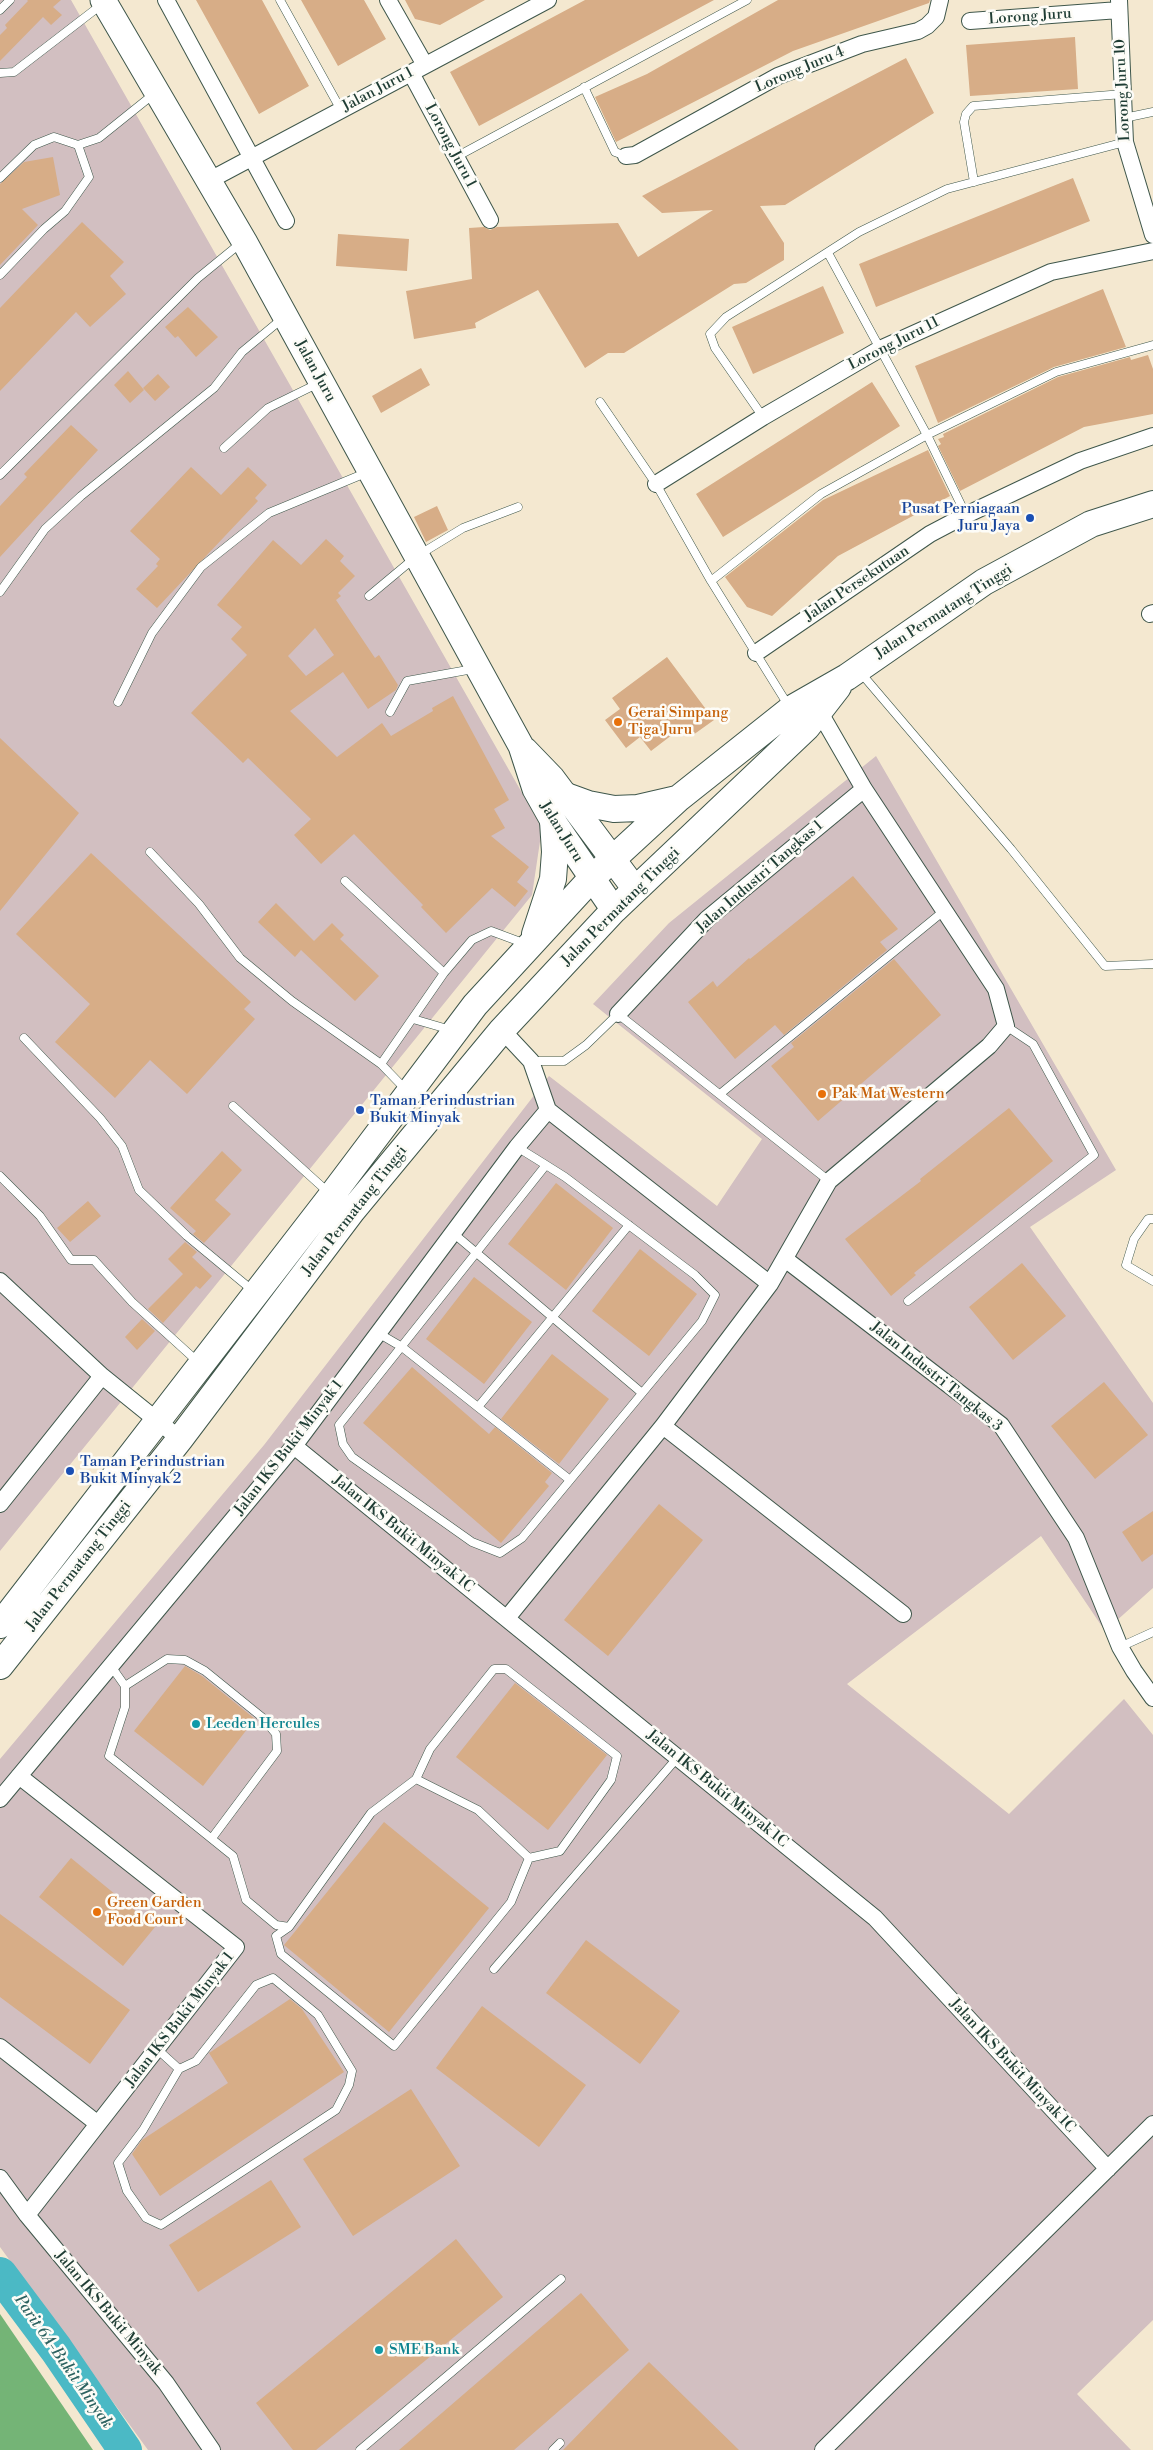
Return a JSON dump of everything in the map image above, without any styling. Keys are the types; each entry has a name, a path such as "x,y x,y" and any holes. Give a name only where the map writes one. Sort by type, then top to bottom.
{"highway":[{"name":"Jalan Permatang Tinggi","path":"342,1203 408,1092 475,1005 591,879 679,798 791,709 852,673 984,582 1091,524 1153,504"},
{"name":"Jalan Permatang Tinggi","path":"0,1625 158,1421 212,1373 342,1203 614,910 778,756 852,673"},
{"path":"566,796 588,804 614,809 638,808 679,798"},
{"path":"531,946 553,879 555,852 553,821"},
{"name":"Jalan Permatang Tinggi","path":"0,1666 180,1439 212,1373"}],"main road":[{"name":"Jalan Juru","path":"104,1 244,241 521,746 535,789 553,821 614,910"},
{"name":"Jalan Juru","path":"521,746 566,796 636,890"}],"street":[{"path":"166,0 286,221"},
{"name":"Lorong Juru 1","path":"388,0 456,157 490,220"},
{"name":"Jalan Juru 1","path":"208,181 548,0"},
{"name":"Lorong Juru 4","path":"626,156 634,155 778,76 862,44 918,31 927,26 936,17 940,0"},
{"name":"Lorong Juru","path":"970,21 1119,5"},
{"name":"Lorong Juru 10","path":"1119,5 1125,142 1153,235"},
{"name":"Lorong Juru 11","path":"656,484 763,417 880,349 1052,272 1153,251"},
{"name":"Jalan Persekutuan","path":"756,653 930,534 1080,461 1153,436"},
{"path":"507,1618 663,1426 770,1284 829,1181 989,1046 1006,1026 996,989 864,789 819,711"},
{"name":"Jalan Industri Tangkas 1","path":"618,1014 707,919 864,789"},
{"path":"502,1030 531,1061 548,1110 770,1284"},
{"name":"Jalan IKS Bukit Minyak 1","path":"0,1799 294,1446 518,1147 548,1110"},
{"name":"Jalan Industri Tangkas 3","path":"785,1259 1001,1425 1076,1538 1120,1647 1153,1698"},
{"path":"0,1281 102,1376 180,1439"},
{"path":"2,1497 102,1376"},
{"path":"663,1426 903,1614"},
{"name":"Jalan IKS Bukit Minyak 1C","path":"294,1446 875,1918 1108,2168"},
{"name":"Jalan IKS Bukit Minyak 1","path":"19,1776 236,1947 27,2215"},
{"path":"0,2047 98,2124"},
{"path":"823,2450 1153,2124"},
{"name":"Jalan IKS Bukit Minyak","path":"0,2178 27,2215 166,2383 212,2450"}],"lane":[{"path":"0,10 10,0"},
{"path":"280,0 341,110"},
{"path":"456,157 746,0"},
{"path":"0,73 14,72 104,1"},
{"path":"584,87 616,152 626,156"},
{"path":"0,178 34,144 54,137 78,145 99,138 157,92"},
{"path":"974,182 964,122 966,114 973,106 1123,94"},
{"path":"1124,118 1153,112"},
{"path":"763,417 715,348 710,334 726,317 859,232 938,194 974,182 1125,142"},
{"path":"0,275 44,229 65,211 89,177 78,145"},
{"path":"0,475 198,278 244,241"},
{"path":"828,253 927,435 966,515"},
{"path":"0,592 46,529 81,496 214,388 242,352 285,316"},
{"path":"711,581 822,494 927,435 1056,372 1153,345"},
{"path":"224,448 268,408 321,382"},
{"path":"600,402 656,484 711,581 791,709"},
{"path":"118,702 152,633 201,567 269,513 370,471"},
{"path":"369,596 416,556 463,528 518,507"},
{"path":"390,712 407,681 478,668"},
{"path":"852,673 923,748 1011,849 1104,966 1153,964"},
{"path":"150,852 199,904 240,958 292,1001 381,1064 408,1092"},
{"path":"345,881 444,973"},
{"path":"720,1094 945,910"},
{"path":"381,1064 444,973 472,940 491,931 531,946"},
{"path":"531,1061 564,1060 586,1045 618,1014 829,1181"},
{"path":"413,1019 456,1032"},
{"path":"908,1301 1094,1155 1033,1044 1006,1026"},
{"path":"24,1038 100,1118 122,1146 139,1190 187,1236 266,1302"},
{"path":"233,1106 342,1203"},
{"path":"518,1147 546,1165 629,1225 695,1275 714,1295 702,1321 642,1394 522,1538 500,1552 472,1542 352,1457 343,1444 340,1425 546,1165"},
{"path":"0,1176 40,1216 72,1260 94,1260 132,1302 212,1373"},
{"path":"1153,1219 1148,1219 1134,1239 1126,1265 1153,1281"},
{"path":"478,1407 629,1225"},
{"path":"453,1233 642,1394"},
{"path":"378,1333 402,1347 570,1480"},
{"path":"1120,1647 1153,1632"},
{"path":"125,1686 167,1659 185,1660 205,1671 263,1718 276,1734 277,1752 212,1838"},
{"path":"111,1666 125,1686 125,1707 109,1756 233,1856 246,1900 276,1925 289,1927"},
{"path":"494,1669 506,1669 617,1756 611,1780 560,1851 529,1858 511,1902 394,2046 281,1954 276,1936 289,1927 370,1813 416,1779 430,1748 494,1669"},
{"path":"494,1969 678,1757"},
{"path":"416,1779 478,1810 529,1858"},
{"path":"273,1978 318,2015 352,2071 349,2085 336,2110 161,2225 146,2218 126,2191 118,2163 143,2130 179,2069 196,2061 256,1985 273,1978"},
{"path":"157,2049 179,2069"},
{"path":"360,2450 561,2279"},
{"path":"553,2450 560,2443"}],"shaded area":[{"path":"0,0 71,0 542,828 532,895 0,1551"},
{"path":"876,756 1116,1170 1030,1227 1153,1403 1153,1588 1105,1631 1041,1536 847,1684 1009,1814 1124,1699 1153,1735 1153,2320 1077,2394 1131,2450 148,2450 0,2247 0,1759 264,1445 549,1076 717,1206 762,1139 593,1004 669,923"}],"green space":[{"path":"0,2314 93,2450 0,2450"}],"building":[{"path":"27,0 61,0 53,7 62,15 51,25 43,17 0,61 0,35 7,28 5,25"},
{"path":"196,0 262,0 309,86 259,114"},
{"path":"301,0 364,0 386,39 338,66"},
{"path":"405,0 485,0 440,25 415,19"},
{"path":"585,0 714,0 479,126 450,72"},
{"path":"778,0 930,0 929,3 793,51 616,142 595,97 647,74"},
{"path":"1075,37 1078,89 970,96 966,45"},
{"path":"906,58 934,113 785,205 760,206 784,243 784,260 746,283 734,284 624,353 608,353 585,368 538,290 475,323 476,328 414,339 406,291 472,279 469,228 484,227 490,230 497,227 618,223 638,257 713,210 662,213 642,196"},
{"path":"53,157 60,195 22,209 38,225 0,265 0,184 24,162"},
{"path":"1073,178 1090,221 876,307 859,264"},
{"path":"82,222 124,262 110,276 126,294 90,327 76,312 0,391 0,308"},
{"path":"338,234 409,239 407,271 336,266"},
{"path":"823,286 844,333 753,374 732,327"},
{"path":"1103,289 1126,347 1054,367 938,423 915,366"},
{"path":"188,307 218,337 196,357 178,336 175,338 165,327"},
{"path":"1148,355 1153,369 1153,414 1084,427 960,491 938,446 941,444 938,439 944,437 943,434 1058,377 1130,357 1131,360"},
{"path":"421,368 430,385 381,413 372,396"},
{"path":"128,371 144,390 130,403 114,385"},
{"path":"158,374 170,387 155,401 143,388"},
{"path":"872,382 900,426 723,537 696,494"},
{"path":"71,425 98,450 0,557 0,506 27,477 24,474"},
{"path":"928,450 950,496 838,556 772,616 747,607 725,577 823,500"},
{"path":"191,467 221,495 248,467 267,485 255,498 258,501 157,608 136,589 158,566 156,564 160,559 130,531"},
{"path":"437,506 448,530 426,542 414,517"},
{"path":"326,539 344,556 340,561 355,576 338,593 341,596 336,600 375,658 379,655 398,685 396,690 368,709 343,672 290,711 337,757 382,723 391,736 433,711 432,708 453,696 509,800 494,809 505,828 491,836 529,867 517,882 528,891 515,907 492,888 446,933 421,907 423,905 354,834 321,864 294,835 311,819 248,758 243,763 191,713 247,655 231,639 242,627 217,605 273,540 301,565","holes":["315,628 334,655 306,676 288,656"]},
{"path":"667,657 714,720 693,735 685,725 651,751 640,737 626,748 605,720 620,709 612,698"},
{"path":"0,738 79,813 0,911"},
{"path":"91,853 251,1002 244,1009 255,1019 187,1094 150,1060 115,1098 55,1042 90,1004 16,934"},
{"path":"853,876 898,929 880,942 887,950 784,1035 775,1025 735,1059 688,1002 713,981 717,987 749,958"},
{"path":"276,903 314,941 332,923 344,935 340,939 379,976 355,1001 301,950 295,957 258,922"},
{"path":"894,959 941,1015 818,1121 771,1066 794,1047 791,1043"},
{"path":"1009,1108 1053,1161 914,1273 916,1275 891,1296 845,1239 921,1181 920,1179"},
{"path":"222,1151 242,1170 215,1200 231,1214 204,1243 193,1234 196,1231 170,1208"},
{"path":"556,1183 613,1228 566,1290 508,1244"},
{"path":"88,1201 101,1216 70,1242 57,1228"},
{"path":"185,1242 197,1252 192,1257 212,1276 200,1289 196,1286 163,1323 148,1309 183,1274 168,1259"},
{"path":"640,1249 697,1294 649,1356 592,1311"},
{"path":"1022,1263 1066,1316 1013,1360 969,1307"},
{"path":"474,1277 532,1322 484,1384 426,1339"},
{"path":"142,1319 155,1331 137,1350 125,1337"},
{"path":"552,1354 609,1399 559,1464 501,1419"},
{"path":"412,1367 489,1434 495,1427 552,1473 545,1482 549,1486 501,1543 363,1423"},
{"path":"1104,1382 1148,1435 1095,1479 1051,1426"},
{"path":"659,1504 703,1540 608,1656 564,1620"},
{"path":"1153,1511 1153,1554 1142,1562 1122,1532"},
{"name":"Leeden Hercules","path":"185,1666 202,1676 255,1719 203,1786 134,1731"},
{"path":"515,1683 607,1755 548,1830 456,1757"},
{"path":"384,1822 489,1908 389,2032 284,1945"},
{"name":"Green Garden Food Court","path":"71,1858 155,1927 123,1966 39,1897"},
{"path":"0,1914 130,2010 90,2064 0,1997"},
{"path":"586,1940 680,2011 640,2064 546,1993"},
{"path":"290,1999 302,2009 344,2072 160,2196 132,2154 142,2140 228,2083 209,2053"},
{"path":"482,2006 586,2085 539,2147 436,2068"},
{"path":"411,2089 460,2166 353,2236 303,2159"},
{"path":"271,2180 301,2227 198,2292 169,2245"},
{"name":"SME Bank","path":"456,2239 503,2297 316,2450 293,2450 256,2403"},
{"name":"SME Bank","path":"581,2293 629,2350 514,2450 399,2450"},
{"path":"649,2362 739,2450 563,2450"}],"waterway":[{"name":"Parit 6A-Bukit Minyak","path":"0,2274 56,2349 125,2450"}],"place":[{"name":"Pusat Perniagaan Juru Jaya","path":"1030,518"},
{"name":"Gerai Simpang Tiga Juru","path":"618,722"},
{"name":"Pak Mat Western","path":"822,1094"},
{"name":"Taman Perindustrian Bukit Minyak","path":"360,1110"},
{"name":"Taman Perindustrian Bukit Minyak 2","path":"70,1471"},
{"name":"Leeden Hercules","path":"196,1724"},
{"name":"Green Garden Food Court","path":"97,1912"},
{"name":"SME Bank","path":"379,2350"}]}
